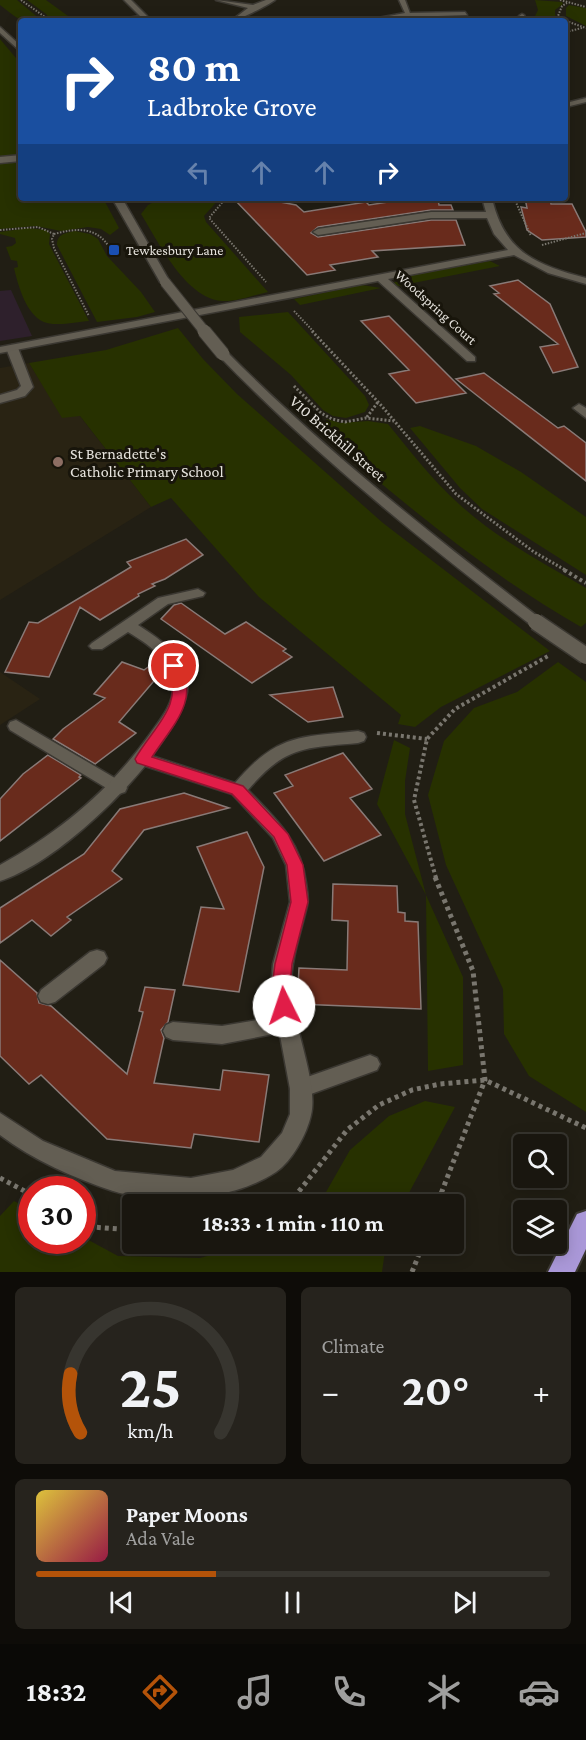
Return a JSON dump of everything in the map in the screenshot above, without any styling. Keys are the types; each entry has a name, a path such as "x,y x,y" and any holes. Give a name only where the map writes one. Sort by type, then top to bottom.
{"highway":[{"path":"561,1272 586,1223"}],"street":[{"path":"127,0 146,17 138,18"},
{"path":"219,0 254,7"},
{"path":"238,18 254,7 272,0"},
{"path":"402,0 409,15"},
{"path":"387,18 409,15 423,18 465,14"},
{"path":"0,29 18,47"},
{"path":"568,104 586,100"},
{"path":"0,160 18,158"},
{"name":"V10 Brickhill Street","path":"122,201 165,282 223,354 302,433 408,523 536,622 586,656"},
{"path":"488,201 491,215 502,238 516,252 556,272 586,281"},
{"path":"318,232 431,215 491,215"},
{"path":"0,399 21,393 27,387 6,349 516,252"},
{"name":"Woodspring Court","path":"380,278 471,359"},
{"path":"97,646 163,601 198,593"},
{"path":"2,869 62,836 119,788 142,759 180,702 180,678 168,655 129,626"},
{"path":"16,726 119,788"},
{"path":"238,790 270,756 287,748 304,742 358,737"},
{"path":"0,1123 35,1148 116,1181 155,1187 191,1189 235,1180 269,1164 290,1140 301,1114 300,1089 281,987 284,964 299,902 295,865 280,834 238,790 142,759"},
{"path":"48,996 97,958"},
{"path":"173,1031 222,1035 287,1024"},
{"path":"300,1089 370,1064"}],"path":[{"path":"21,0 44,18"},
{"path":"560,0 586,8"},
{"path":"561,18 558,16 562,6 568,3"},
{"path":"568,22 585,28"},
{"path":"568,32 585,28"},
{"path":"223,201 209,218 270,287"},
{"path":"515,201 521,218 532,237 548,249"},
{"path":"0,230 38,227 54,234 76,230 96,232 110,249"},
{"path":"542,245 586,233"},
{"path":"54,234 52,239 54,248 97,333"},
{"path":"291,308 395,421 456,494 534,552 586,583"},
{"path":"294,386 321,413 345,422 366,417 372,413 378,402"},
{"path":"366,417 395,421"},
{"path":"441,1194 485,1080 473,971 437,883 414,800 427,739 455,709 551,654"},
{"path":"358,737 379,733 427,739"},
{"path":"297,1194 347,1130 379,1105 412,1090 440,1084 485,1080 586,1128"},
{"path":"0,1178 18,1188"},
{"path":"96,1227 122,1229"},
{"path":"412,1272 419,1254"}],"shaded area":[{"path":"11,290 32,336 0,341 0,291"},
{"name":"St Bernadette's Catholic Primary School","path":"29,363 42,384 79,415 151,507 0,600 0,368"},
{"path":"0,672 40,699 0,725"}],"green space":[{"path":"0,0 17,0 39,18 18,18 0,5"},
{"path":"27,0 46,0 71,18 49,18"},
{"path":"535,0 562,2 563,4 555,10 555,15 558,18 534,18 538,10"},
{"path":"569,5 586,8 586,26 566,16 566,8"},
{"path":"0,39 18,60 18,154 0,157"},
{"path":"0,163 18,163 18,201 105,201 119,228 110,235 101,229 88,227 61,231 36,226 0,229"},
{"path":"155,201 217,201 204,216 206,222 268,292 222,301 209,298 196,290 174,267 141,214 148,205"},
{"path":"28,228 46,230 50,234 49,244 89,321 51,324 40,320 30,310 23,297 14,268 18,267 17,261 11,260 6,247 16,243 15,238 0,234 0,232"},
{"path":"75,231 90,234 98,239 107,256 141,292 155,312 137,317 97,322 57,245 60,236"},
{"path":"490,261 500,266 398,286 393,283 412,275"},
{"path":"362,285 381,288 300,305 294,299"},
{"path":"288,312 365,396 369,405 365,412 346,418 333,416 323,410 291,375 240,332 239,317"},
{"path":"178,328 203,359 237,394 383,523 550,651 441,707 415,727 398,724 401,715 259,597 171,498 151,507 80,416 62,418 29,363 106,350"},
{"path":"327,419 340,423 368,421 388,424 422,466 473,516 520,549 586,588 586,623 581,627 546,606 445,535 318,430"},
{"path":"420,426 476,446 521,472 586,517 586,575 482,509 460,488 410,428"},
{"path":"558,662 586,682 586,1112 529,1076 504,1034 503,989 446,865 428,795 444,741 474,708 517,692"},
{"path":"394,740 410,748 405,781 405,814 426,895 377,804"},
{"path":"426,895 463,977 463,1065 428,1071"},
{"path":"425,1101 455,1107 408,1194 325,1194 350,1150 389,1116"},
{"path":"14,1201 18,1203 18,1254 96,1254 96,1244 118,1256 200,1258 215,1254 385,1254 382,1272 0,1272 0,1216"}],"building":[{"path":"236,201 275,201 296,205 304,212 366,202 369,205 395,201 438,201 439,205 451,205 453,210 431,210 318,227 311,233 318,237 431,220 456,220 465,245 372,251 378,257 330,265 335,270 307,275"},
{"path":"526,201 572,204 586,232 586,237 542,240 527,230 521,207 527,208"},
{"path":"518,280 550,304 578,367 553,373 540,347 558,344 494,294 499,293 490,286"},
{"path":"389,316 466,393 416,403 389,374 409,370 361,321"},
{"path":"484,373 558,428 564,426 586,443 586,481 456,379"},
{"path":"186,539 203,555 165,579 152,584 155,586 138,594 139,596 100,620 80,607 49,677 5,672 29,622 38,623 131,567 127,562"},
{"path":"181,603 225,634 246,622 286,649 283,651 292,657 252,683 161,619 174,605"},
{"path":"159,659 165,668 119,722 136,733 95,764 53,739 105,698 94,694 122,662 144,670"},
{"path":"333,687 343,717 308,722 270,695"},
{"path":"343,753 372,789 350,798 381,835 324,861 274,793 293,786 285,775"},
{"path":"48,755 81,775 79,777 81,778 0,841 0,799 23,774"},
{"path":"184,793 229,808 144,830 112,871 122,879 67,917 71,920 51,936 32,920 0,943 0,908 84,854 120,809"},
{"path":"247,832 264,867 239,992 183,985 201,907 224,909 197,847"},
{"path":"333,884 397,886 398,912 405,913 405,921 418,922 421,1009 297,1004 299,968 347,970 348,921 332,920"},
{"path":"0,960 37,993 39,1003 51,1006 127,1074 143,1012 139,1011 145,987 175,990 168,1022 161,1030 164,1038 154,1083 220,1090 223,1070 269,1075 259,1142 194,1134 191,1148 107,1139 41,1075 29,1084 0,1056"}],"place":[{"name":"Tewkesbury Lane","path":"114,250"},
{"name":"St Bernadette's Catholic Primary School","path":"58,462"}],"route":[{"path":"174,666 180,678 180,702 142,759 238,790 280,834 295,865 299,902 284,964 281,987 284,1006"}]}
